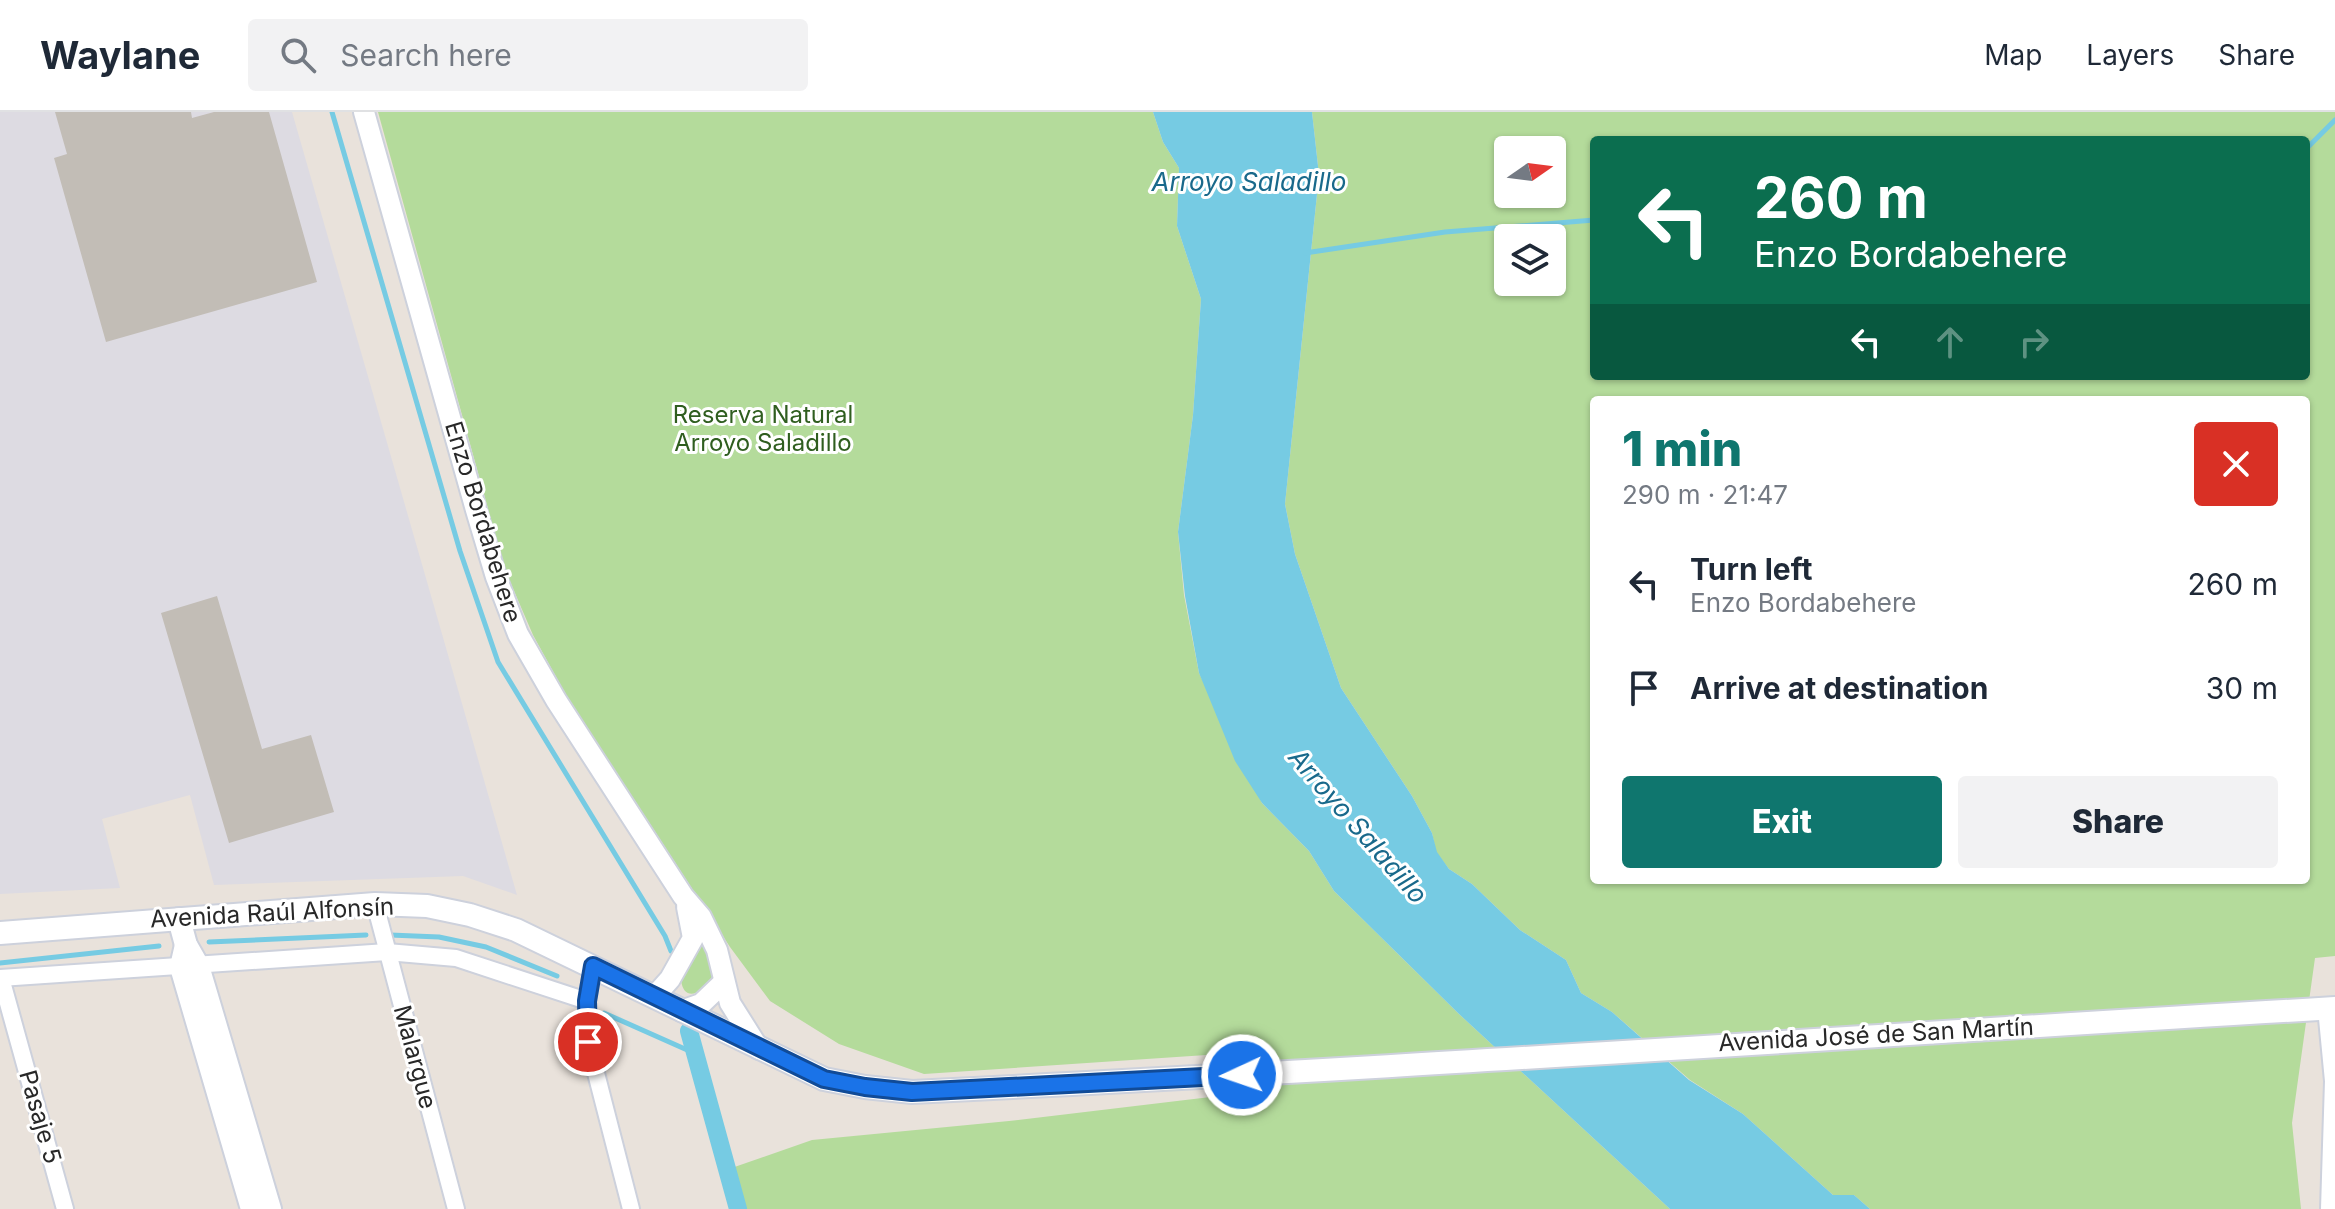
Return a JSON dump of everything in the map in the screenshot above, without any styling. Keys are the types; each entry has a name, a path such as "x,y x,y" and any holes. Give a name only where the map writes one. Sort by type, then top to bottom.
{"main road":[{"name":"Avenida Raúl Alfonsín","path":"0,933 375,904 427,906 470,915 516,930 824,1079 912,1092 1417,1066"},
{"path":"179,919 252,1209"},
{"path":"188,959 270,1209"},
{"name":"Avenida José de San Martín","path":"1417,1066 1687,1046 2330,1008"}],"street":[{"name":"Enzo Bordabehere","path":"364,112 496,577 518,634 556,700 683,896 701,917 717,950 730,1003 759,1049"},
{"name":"Enzo Bordabehere","path":"654,997 676,970 693,938 683,896"},
{"name":"Malargue","path":"375,904 456,1209"},
{"path":"0,978 188,959 387,952 456,958 587,1001"},
{"path":"593,966 587,1001 588,1042 631,1209"},
{"name":"Pasaje 5","path":"0,978 65,1209"},
{"path":"681,1011 701,1004 724,982"},
{"path":"2329,1209 2333,1081 2330,1008"}],"shaded area":[{"path":"0,112 292,112 517,895 463,876 214,885 190,795 102,819 120,888 0,894"}],"green space":[{"name":"Reserva Natural Arroyo Saladillo","path":"378,112 1153,112 1163,142 1179,168 1177,226 1201,299 1193,415 1178,532 1184,595 1199,673 1262,803 1309,851 1334,891 1459,1014 1670,1209 734,1209 723,1171 812,1140 1009,1121 1269,1090 1251,1052 924,1074 839,1044 770,1001 730,947 566,695 533,635 505,570"},
{"path":"1312,112 2335,112 2335,956 2315,958 2292,1123 2301,1209 1870,1209 1854,1195 1833,1195 1743,1114 1690,1080 1612,1012 1581,993 1566,960 1520,930 1472,884 1449,869 1436,852 1432,833 1412,796 1341,688 1295,554 1285,504 1319,175"},
{"path":"703,937 715,974 712,984 693,994 685,991 681,980"}],"water":[{"name":"Arroyo Saladillo","path":"1153,112 1312,112 1319,175 1285,504 1295,554 1341,688 1412,796 1432,833 1437,852 1449,869 1472,884 1520,930 1566,960 1581,993 1612,1012 1689,1080 1743,1114 1833,1195 1854,1195 1870,1209 1670,1209 1459,1014 1334,891 1309,851 1262,803 1235,761 1199,673 1185,596 1178,532 1193,415 1201,299 1177,226 1179,168 1163,142"}],"building":[{"path":"55,112 191,112 192,118 214,112 269,112 317,282 106,342 54,158 67,154"},
{"path":"217,596 262,749 311,735 334,812 229,843 161,613"}],"waterway":[{"path":"332,112 460,551 498,662 665,936 671,951"},
{"path":"2310,145 2335,120"},
{"path":"1305,253 1445,232 1590,220"},
{"path":"209,942 366,935"},
{"path":"390,935 439,937 486,947 557,976"},
{"path":"0,963 159,946"},
{"path":"604,1013 694,1053"},
{"path":"689,1031 738,1209"}],"route":[{"path":"588,1042 587,1001 593,966 824,1079 865,1087 912,1092 1242,1075"}]}
